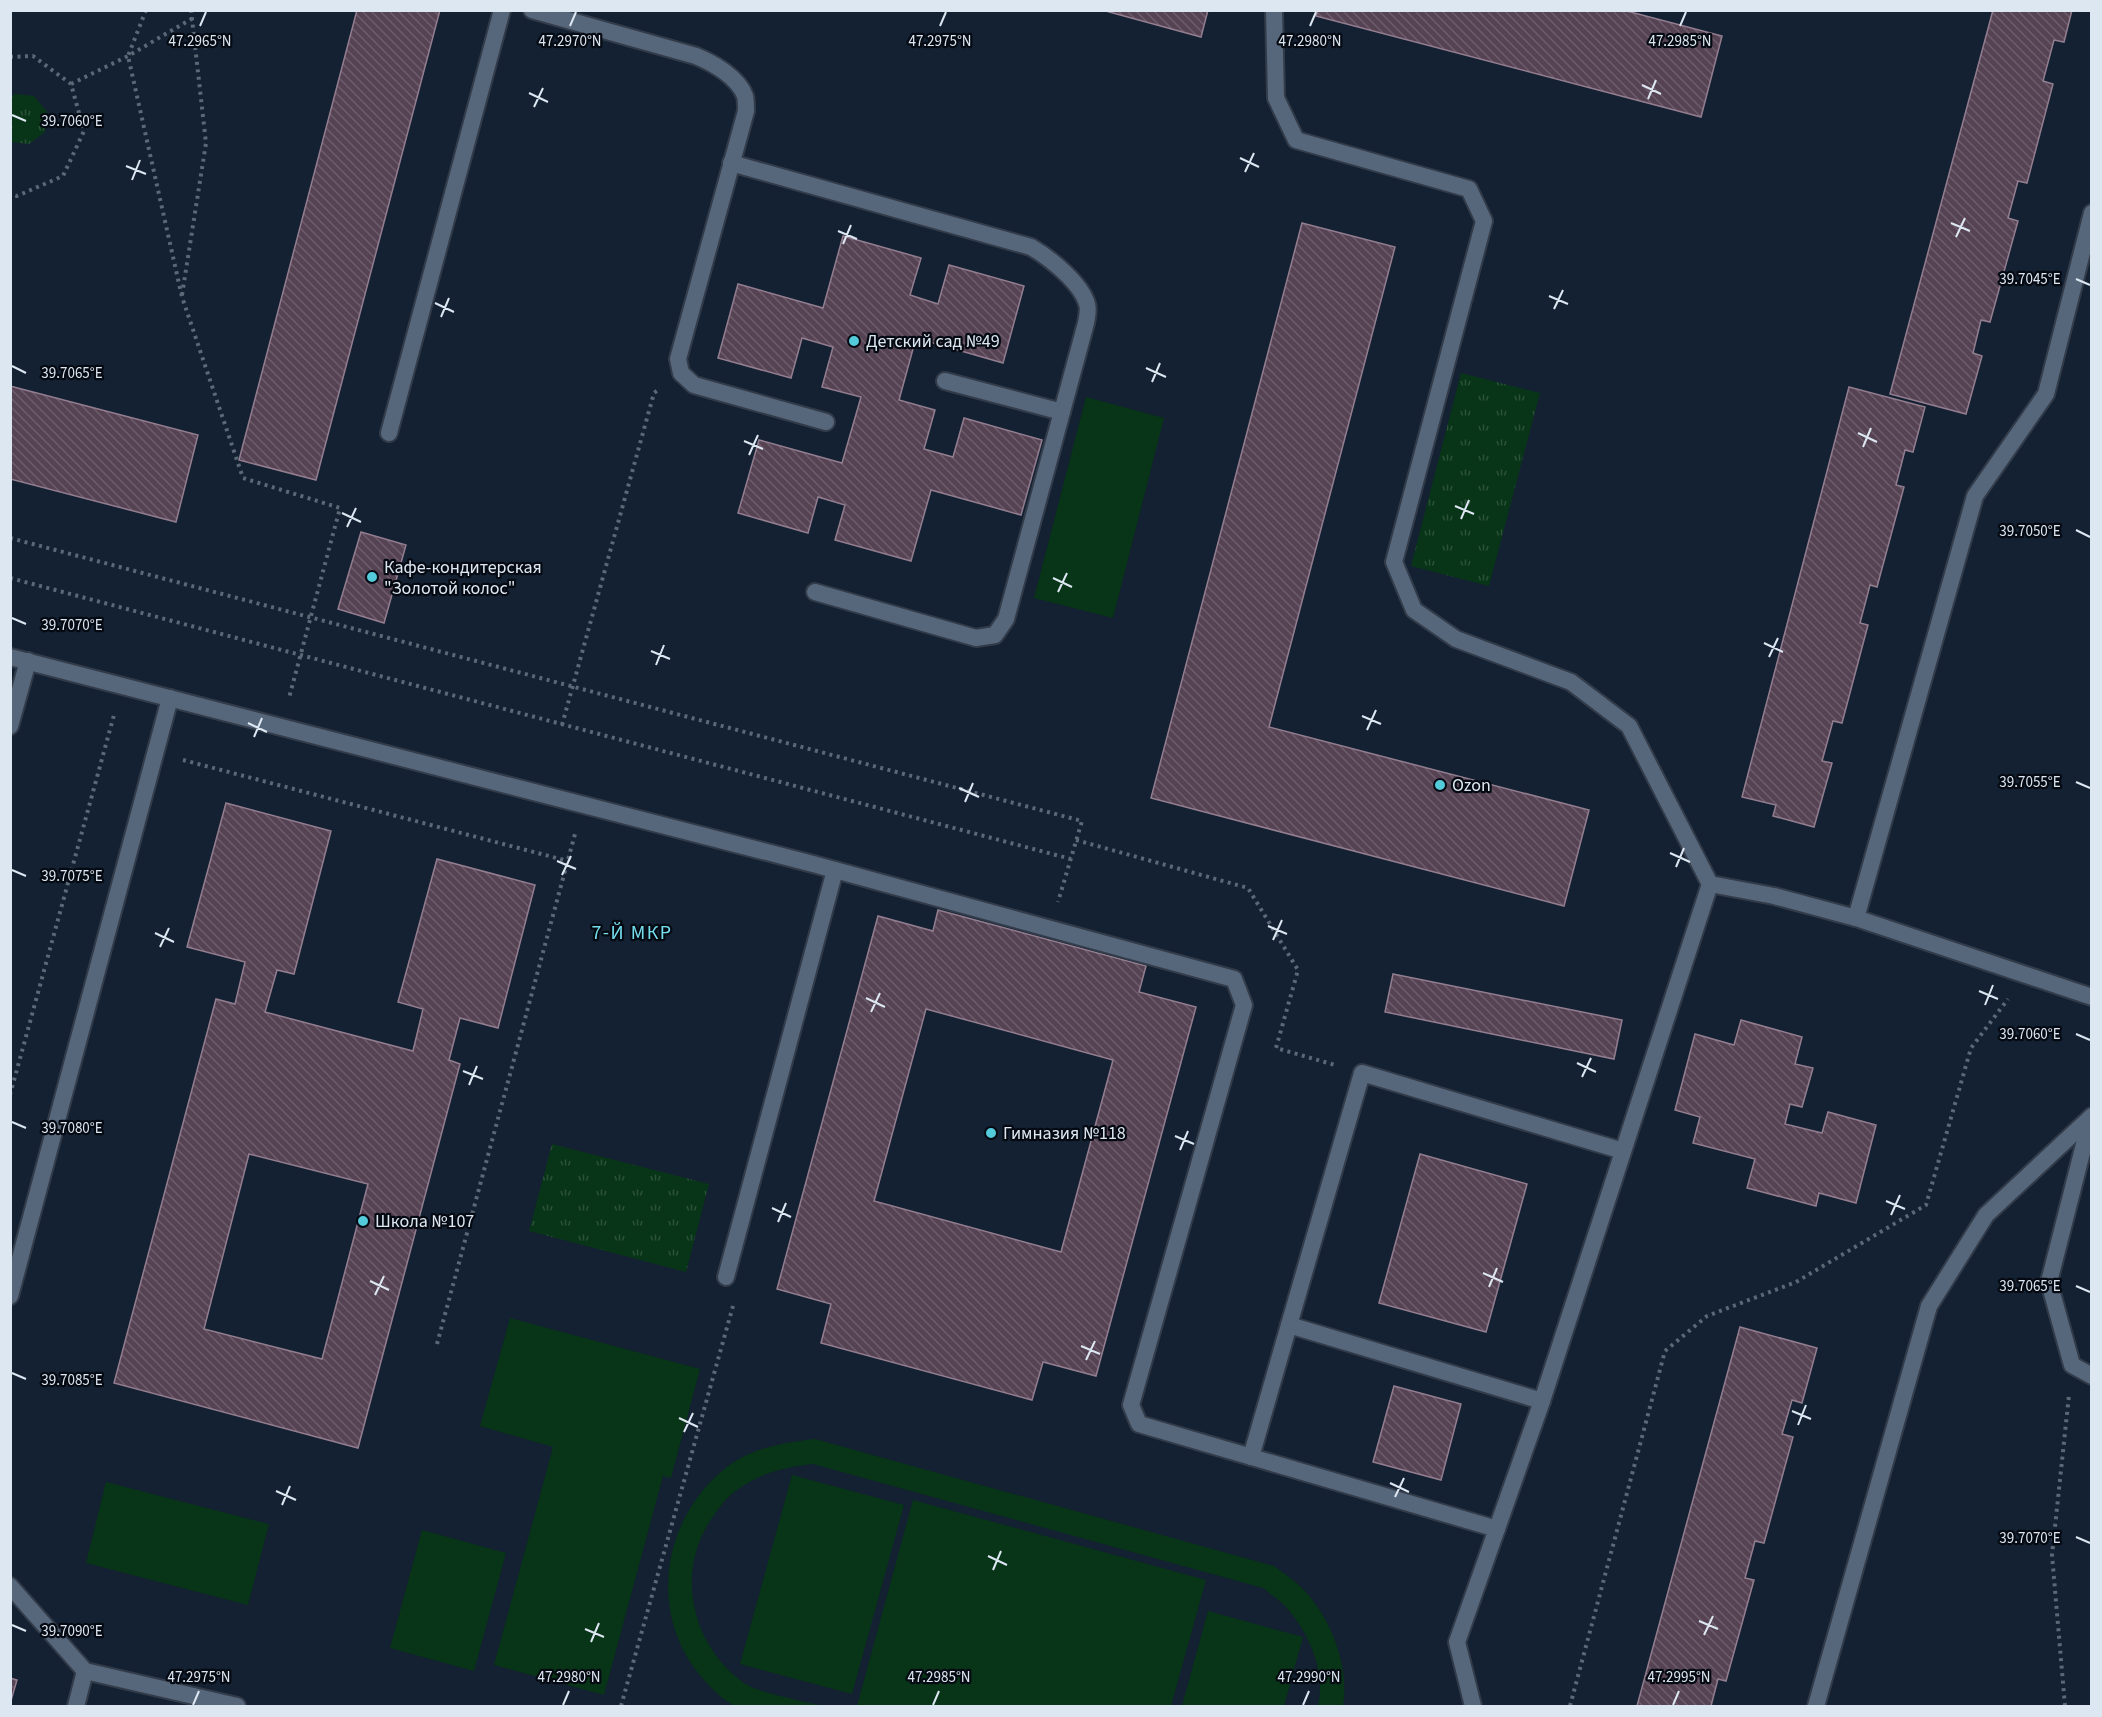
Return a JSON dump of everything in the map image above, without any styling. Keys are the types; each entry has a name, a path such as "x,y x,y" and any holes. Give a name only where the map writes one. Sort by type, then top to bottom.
{"lane":[{"path":"389,433 502,10"},
{"path":"532,10 696,56 722,70 740,87 746,98 746,111 678,359 681,373 694,385 826,422"},
{"path":"1274,10 1276,98 1296,140 1469,189 1484,221 1394,562 1414,610 1456,639 1571,682 1629,726 1710,884 1542,1401 1457,1642 1473,1707"},
{"path":"731,163 1031,247 1051,260 1082,292 1088,307 1086,323 1006,619 995,635 976,638 814,592"},
{"path":"1856,918 1975,496 2046,394 2091,213"},
{"path":"945,381 1062,412"},
{"path":"10,657 836,870 1234,979 1244,1005 1131,1406 1139,1424 1497,1529"},
{"path":"10,726 28,661"},
{"path":"10,1296 170,698"},
{"path":"726,1277 836,870"},
{"path":"1710,884 1774,896 1856,918 2091,997"},
{"path":"1251,1457 1362,1072 1623,1151"},
{"path":"2091,1117 2049,1282 2072,1365 2091,1376"},
{"path":"1816,1707 1929,1306 1986,1215 2091,1117"},
{"path":"1289,1325 1542,1401"},
{"path":"10,1586 85,1671 237,1707"},
{"path":"76,1707 85,1671"}],"path":[{"path":"146,10 128,56 182,297 243,478 340,508 282,727"},
{"path":"182,297 206,143 192,10"},
{"path":"71,84 128,56 193,18"},
{"path":"10,57 33,56 71,84 84,131 63,176 17,196 10,194"},
{"path":"562,724 654,393 681,373"},
{"path":"10,538 1082,821 1050,928"},
{"path":"10,578 1071,859"},
{"path":"10,1095 123,686"},
{"path":"155,753 568,861"},
{"path":"437,1344 583,804"},
{"path":"1076,840 1248,888 1298,970 1276,1048 1362,1072"},
{"path":"1570,1707 1665,1351 1707,1316 1796,1282 1926,1205 1971,1048 2026,975"},
{"path":"621,1707 738,1291 726,1277"},
{"path":"2064,1707 2052,1555 2072,1365"}],"green space":[{"path":"15,94 34,96 47,112 45,132 29,144 11,142 11,97"},
{"path":"1461,373 1540,393 1489,586 1411,566"},
{"path":"1086,397 1164,418 1113,618 1034,598"},
{"path":"552,1144 709,1184 686,1272 529,1231"},
{"path":"510,1318 700,1369 671,1478 663,1476 604,1695 494,1665 553,1447 480,1426"},
{"path":"815,1439 1274,1566 1291,1578 1311,1598 1329,1626 1343,1674 1343,1706 1318,1706 1320,1679 1314,1653 1308,1640 1294,1616 1263,1588 813,1464 766,1474 749,1482 727,1499 710,1521 699,1542 693,1564 692,1586 695,1609 702,1630 712,1650 726,1668 744,1683 759,1690 823,1706 733,1705 710,1687 699,1674 683,1650 673,1623 668,1596 669,1568 675,1541 686,1516 702,1492 732,1463 766,1448"},
{"path":"792,1475 904,1505 852,1694 740,1664"},
{"path":"106,1482 269,1524 248,1605 86,1563"},
{"path":"913,1500 1206,1580 1171,1706 857,1706"},
{"path":"422,1530 506,1553 474,1671 390,1648"},
{"path":"1208,1611 1303,1637 1284,1706 1182,1706"}],"building":[{"path":"357,10 440,10 316,480 239,460"},
{"path":"1102,10 1208,10 1201,37"},
{"path":"1318,10 1623,10 1722,36 1701,117 1316,16"},
{"path":"1993,10 2072,10 2064,42 2054,40 2043,81 2053,84 2027,183 2018,181 2008,218 2018,221 1990,322 1981,320 1973,353 1982,356 1966,414 1890,394"},
{"path":"1302,223 1395,247 1269,727 1589,810 1564,906 1151,798"},
{"path":"843,236 921,258 910,295 938,304 949,265 1024,286 1003,363 916,338 899,400 935,410 924,449 953,457 964,418 1042,440 1021,515 931,490 911,561 835,540 845,505 818,497 808,533 738,513 759,440 842,463 861,397 822,387 833,347 802,338 791,378 718,358 738,284 823,308"},
{"path":"10,386 198,435 176,522 10,479"},
{"path":"1849,387 1925,407 1913,452 1905,450 1896,485 1904,487 1877,587 1870,585 1860,623 1868,625 1842,723 1833,721 1822,761 1832,763 1814,827 1773,816 1776,805 1742,797"},
{"name":"Кафе-кондитерская \"Золотой колос\"","path":"361,532 406,545 384,623 338,609"},
{"path":"226,803 331,831 294,974 277,970 265,1012 413,1051 423,1009 398,1002 437,859 535,885 498,1028 460,1018 449,1060 460,1064 358,1448 114,1383 216,999 235,1004 245,962 187,947","holes":["249,1154 368,1184 322,1359 204,1329"]},
{"path":"938,910 1146,966 1139,992 1196,1007 1096,1376 1043,1362 1032,1400 821,1343 831,1304 777,1289 878,916 933,931","holes":["926,1009 1113,1060 1061,1252 874,1201"]},
{"path":"1393,974 1622,1020 1614,1059 1385,1012"},
{"path":"1741,1020 1802,1037 1795,1064 1813,1068 1802,1107 1790,1104 1785,1124 1822,1133 1828,1112 1876,1125 1856,1203 1819,1193 1816,1206 1747,1188 1755,1159 1693,1143 1700,1117 1675,1110 1695,1034 1734,1045"},
{"path":"1420,1154 1527,1184 1486,1332 1379,1303"},
{"path":"1740,1327 1817,1348 1802,1403 1792,1400 1782,1434 1793,1437 1764,1543 1755,1541 1745,1578 1754,1580 1726,1681 1718,1679 1711,1706 1637,1706"},
{"path":"1394,1386 1461,1404 1441,1480 1373,1462"},
{"path":"10,1678 17,1680 10,1704"}],"place":[{"name":"Детский сад №49","path":"854,341"},
{"name":"Кафе-кондитерская \"Золотой колос\"","path":"372,577"},
{"name":"Ozon","path":"1440,785"},
{"name":"Гимназия №118","path":"991,1133"},
{"name":"Школа №107","path":"363,1221"}],"district":[{"name":"7-Й МКР","path":"632,933"}]}
